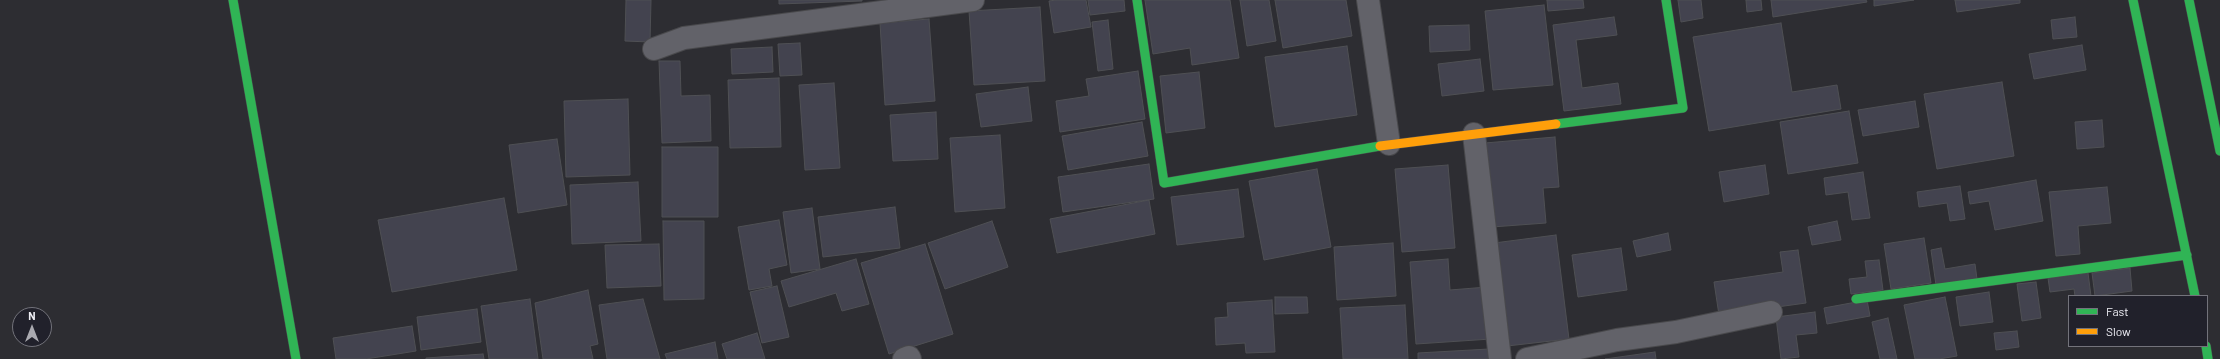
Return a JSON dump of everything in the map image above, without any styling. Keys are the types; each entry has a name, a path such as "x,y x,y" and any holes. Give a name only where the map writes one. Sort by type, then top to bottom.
{"main road":[{"path":"233,0 296,359"},
{"path":"1137,0 1164,183 1389,144 1683,108 1666,0"},
{"path":"2133,0 2195,295"},
{"path":"2189,0 2220,151"},
{"path":"1856,299 2187,255"},
{"path":"2206,347 2208,359"}],"street":[{"path":"654,49 684,38 973,0"},
{"path":"1368,0 1389,144"},
{"path":"1474,134 1500,359"},
{"path":"1526,359 1617,340 1676,332 1771,312"},
{"path":"904,359 910,357 910,359"}],"building":[{"path":"626,0 651,0 650,42 625,41"},
{"path":"779,0 862,0 862,1 779,4"},
{"path":"1086,0 1091,27 1054,33 1049,1"},
{"path":"1088,0 1124,0 1125,11 1090,15"},
{"path":"1145,0 1230,0 1239,58 1192,65 1190,48 1153,54"},
{"path":"1240,0 1269,0 1276,41 1247,46"},
{"path":"1275,0 1346,0 1352,36 1283,48"},
{"path":"1547,0 1583,0 1584,8 1548,11"},
{"path":"1678,0 1701,0 1703,18 1681,22"},
{"path":"1746,0 1761,0 1762,10 1747,12"},
{"path":"1771,0 1866,0 1867,2 1773,17"},
{"path":"1874,0 1914,0 1874,6"},
{"path":"1955,0 2020,0 2020,3 1957,12"},
{"path":"1544,5 1553,85 1493,90 1485,11"},
{"path":"1040,7 1045,81 974,85 969,11"},
{"path":"1614,17 1617,35 1576,40 1582,88 1618,83 1621,104 1564,111 1553,25"},
{"path":"2075,17 2077,37 2053,39 2051,20"},
{"path":"929,19 935,101 885,105 880,23"},
{"path":"1108,20 1113,69 1098,71 1092,22"},
{"path":"1781,23 1792,92 1837,85 1841,109 1709,131 1693,37"},
{"path":"1469,25 1470,50 1430,52 1429,26"},
{"path":"800,43 802,75 780,76 778,44"},
{"path":"2082,45 2086,70 2034,79 2029,54"},
{"path":"1347,46 1357,115 1275,127 1265,57"},
{"path":"772,47 773,72 732,74 731,49"},
{"path":"1480,59 1484,91 1442,96 1438,64"},
{"path":"659,61 680,61 681,96 710,95 711,141 662,143"},
{"path":"1138,71 1145,119 1060,132 1056,101 1089,96 1086,79"},
{"path":"1199,72 1205,128 1166,133 1160,76"},
{"path":"779,78 781,147 730,148 728,80"},
{"path":"2002,82 2014,156 1937,169 1924,94"},
{"path":"834,83 840,168 805,170 799,85"},
{"path":"1028,87 1032,121 981,127 976,94"},
{"path":"628,99 630,175 566,177 564,101"},
{"path":"1915,101 1919,127 1863,136 1858,110"},
{"path":"1849,111 1858,163 1788,174 1780,122"},
{"path":"936,112 938,159 893,161 890,115"},
{"path":"2102,120 2104,147 2077,149 2075,122"},
{"path":"1142,122 1148,156 1068,170 1062,136"},
{"path":"1000,135 1005,208 955,212 950,138"},
{"path":"1555,137 1559,187 1543,188 1546,223 1492,227 1485,143"},
{"path":"557,139 567,205 518,213 509,145"},
{"path":"662,147 718,147 718,217 662,217"},
{"path":"1149,164 1154,199 1063,212 1058,177"},
{"path":"1448,165 1455,248 1402,252 1395,169"},
{"path":"1765,165 1769,194 1724,202 1719,172"},
{"path":"1317,169 1331,247 1264,260 1249,181"},
{"path":"1863,172 1870,218 1852,220 1848,192 1826,195 1824,178"},
{"path":"2036,180 2043,221 1995,230 1989,201 1970,204 1968,192"},
{"path":"638,182 641,241 572,244 570,185"},
{"path":"1960,186 1965,219 1950,221 1947,203 1919,207 1917,192"},
{"path":"2107,187 2111,223 2078,226 2080,254 2056,256 2049,192"},
{"path":"1238,189 1244,237 1177,245 1171,197"},
{"path":"504,198 517,270 392,292 378,220"},
{"path":"1149,200 1155,234 1057,253 1050,219"},
{"path":"895,207 900,248 823,257 818,217"},
{"path":"812,208 820,269 791,273 783,212"},
{"path":"779,220 787,265 769,269 772,286 749,290 738,227"},
{"path":"663,221 704,221 704,299 664,300"},
{"path":"992,221 1008,267 945,289 928,243"},
{"path":"1837,221 1841,240 1812,245 1808,227"},
{"path":"1668,233 1671,250 1637,257 1633,241"},
{"path":"1556,235 1569,339 1507,346 1494,243"},
{"path":"1924,238 1931,283 1891,289 1884,244"},
{"path":"1393,243 1396,296 1337,300 1334,247"},
{"path":"659,244 661,286 607,288 605,245"},
{"path":"925,244 953,334 889,354 861,263"},
{"path":"1621,248 1627,290 1578,297 1572,255"},
{"path":"1941,248 1945,269 1975,264 1977,279 1936,285 1931,250"},
{"path":"1798,250 1806,303 1719,315 1714,282 1783,272 1780,252"},
{"path":"856,259 869,304 842,311 836,293 789,307 781,281"},
{"path":"1448,259 1450,290 1487,287 1491,339 1416,344 1410,262"},
{"path":"1879,260 1883,290 1851,294 1849,279 1867,277 1865,261"},
{"path":"2130,268 2132,291 2095,295 2092,273"},
{"path":"2088,273 2091,295 2075,295 2074,289 2050,292 2048,278"},
{"path":"2036,282 2041,318 2022,321 2017,284"},
{"path":"777,286 789,337 762,343 750,292"},
{"path":"588,290 598,344 590,346 593,359 543,359 535,303"},
{"path":"1989,292 1993,322 1960,326 1956,297"},
{"path":"1275,297 1307,297 1308,313 1275,314"},
{"path":"1945,297 1957,356 1939,359 1915,359 1904,305"},
{"path":"530,299 538,359 489,359 481,306"},
{"path":"643,299 660,359 607,359 599,305"},
{"path":"1272,300 1275,352 1246,353 1245,343 1216,345 1215,318 1228,317 1227,303"},
{"path":"1867,300 1870,316 1827,324 1824,308"},
{"path":"1405,305 1408,359 1343,359 1340,308"},
{"path":"477,309 481,342 421,350 417,317"},
{"path":"1815,312 1817,333 1796,335 1799,357 1781,359 1776,317"},
{"path":"1888,318 1897,359 1880,359 1872,322"},
{"path":"412,326 416,351 366,359 336,359 333,338"},
{"path":"2017,331 2019,347 1996,350 1994,333"},
{"path":"757,333 765,359 727,359 722,344"},
{"path":"715,342 718,359 667,359 665,354"},
{"path":"1489,349 1490,359 1418,359 1418,353"},
{"path":"1655,352 1656,359 1605,359"},
{"path":"483,354 484,359 426,359 426,358"}],"traffic: fast":[{"path":"233,0 296,359"},
{"path":"1137,0 1164,183 1380,146"},
{"path":"1556,124 1683,108 1666,0"},
{"path":"2133,0 2195,295"},
{"path":"2189,0 2220,151"},
{"path":"1856,299 2187,255"},
{"path":"2206,347 2208,359"}],"traffic: slow":[{"path":"1380,146 1556,124"}]}
